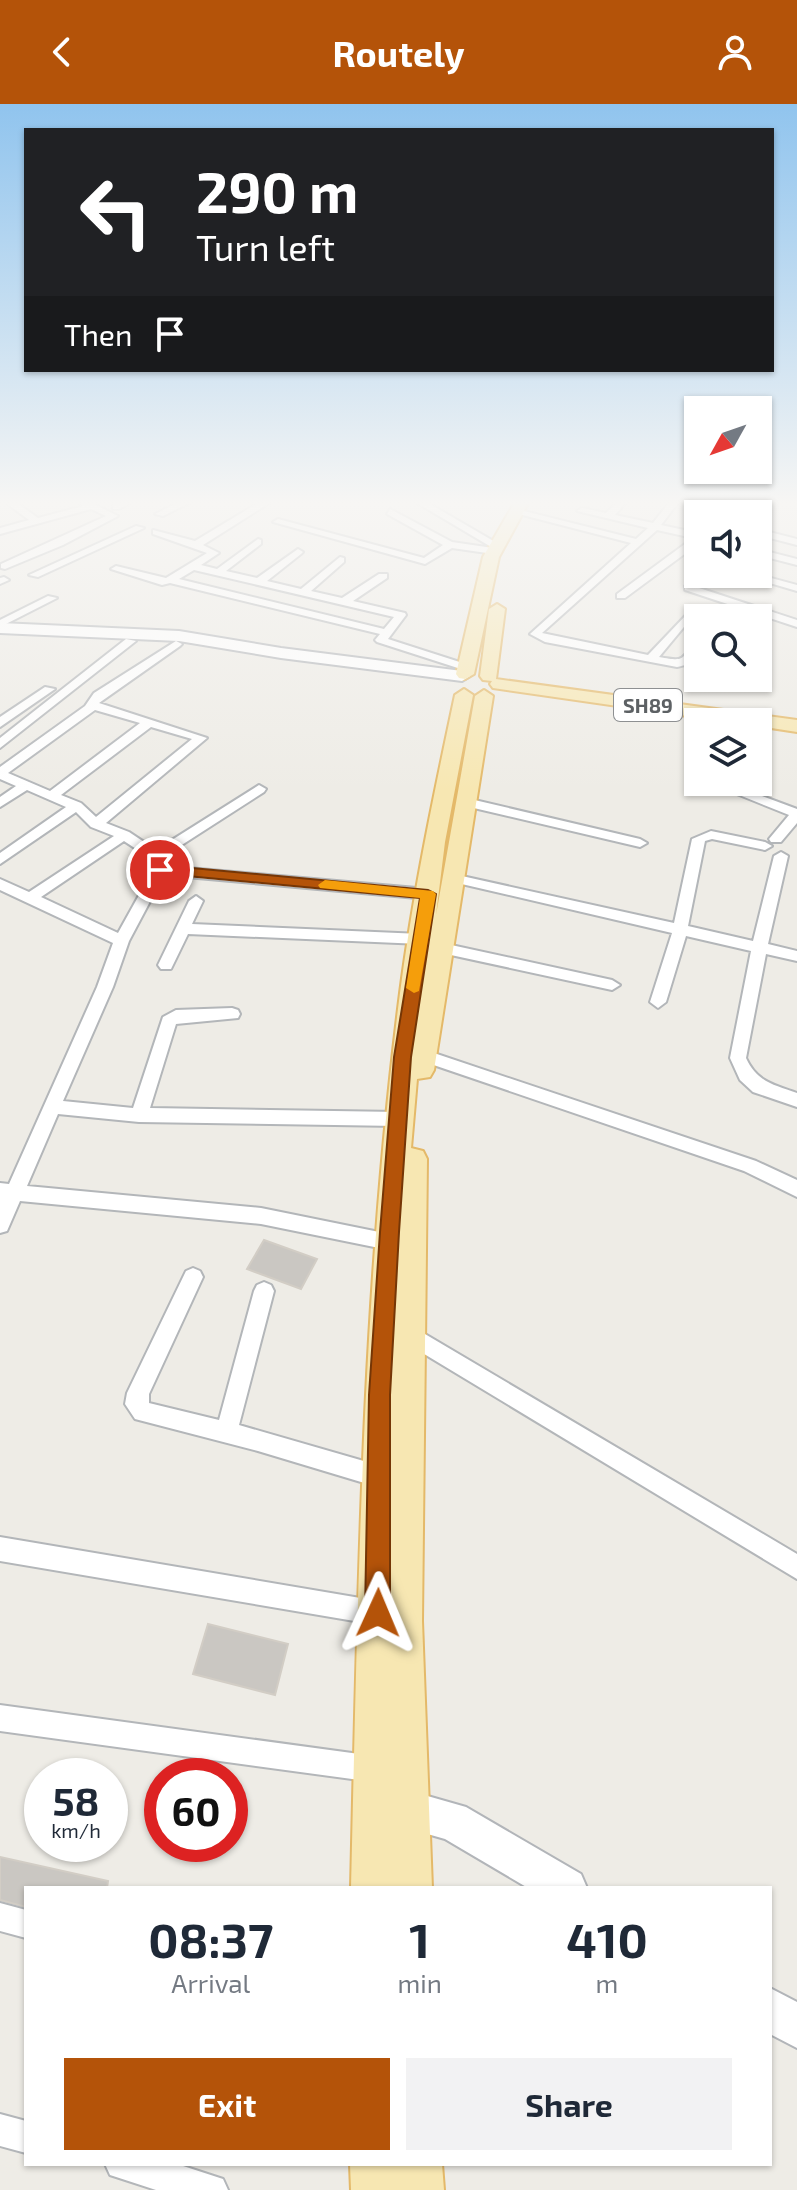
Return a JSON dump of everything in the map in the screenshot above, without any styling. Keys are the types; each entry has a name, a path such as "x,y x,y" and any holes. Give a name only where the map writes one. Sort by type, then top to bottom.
{"main road":[{"path":"441,886 466,802 475,683 488,597"},
{"path":"410,1886 403,1621 413,1164 432,944 441,886 446,773 475,683 494,597"},
{"name":"SH89","path":"475,683 684,713"},
{"name":"SH89","path":"475,683 684,722"},
{"name":"SH89","path":"772,723 797,726"},
{"path":"772,736 797,739"},
{"path":"373,1886 380,1395 389,1242 403,1057 432,944"},
{"path":"375,2166 376,2190"},
{"path":"417,2166 419,2190"}],"street":[{"path":"242,597 385,632"},
{"path":"328,597 401,615 381,640 475,683"},
{"path":"345,601 351,597"},
{"path":"576,597 535,634 545,639 684,663"},
{"path":"717,597 797,624"},
{"path":"0,626 52,598"},
{"path":"651,659 684,621"},
{"path":"0,626 179,636 475,683"},
{"path":"0,637 176,644 475,683"},
{"path":"0,744 130,641"},
{"path":"176,644 98,696 92,705 0,773 76,806 96,824 124,835 158,863 441,886 680,930 797,956"},
{"path":"0,723 49,689"},
{"path":"92,705 201,738 96,824"},
{"path":"52,796 150,722"},
{"path":"0,803 26,785"},
{"path":"0,1225 8,1191 53,1107 121,941 158,863 259,789"},
{"path":"658,1002 680,930 699,839 711,835 771,842 797,814 750,796"},
{"path":"466,802 640,843"},
{"path":"0,860 76,806"},
{"path":"30,898 124,835"},
{"path":"781,856 738,1058 746,1076 759,1087 797,1100"},
{"path":"0,884 121,941"},
{"path":"166,965 196,901"},
{"path":"183,929 432,944 612,985"},
{"path":"139,1115 169,1021 176,1016 232,1014"},
{"path":"422,1055 750,1166 797,1189"},
{"path":"53,1107 139,1115 398,1119"},
{"path":"8,1191 261,1216 389,1242"},
{"path":"193,1277 138,1393 136,1404 143,1412 381,1477"},
{"path":"226,1433 264,1291"},
{"path":"408,1333 797,1567"},
{"path":"0,1549 378,1613"},
{"path":"0,1718 374,1769"},
{"path":"410,1811 452,1821 564,1886"},
{"path":"0,1917 24,1923"},
{"path":"772,2011 797,2026"},
{"path":"0,2130 24,2136"},
{"path":"128,2166 212,2190"}],"building":[{"path":"264,1240 317,1259 301,1289 247,1269"},
{"path":"208,1624 288,1644 275,1695 193,1674"},
{"path":"0,1857 108,1881 107,1886 24,1886 24,1906 0,1900"}],"slow traffic":[{"path":"325,885 428,894 414,988"}],"route":[{"path":"160,870 428,894 403,1057 390,1232 380,1395 378,1613"}]}
